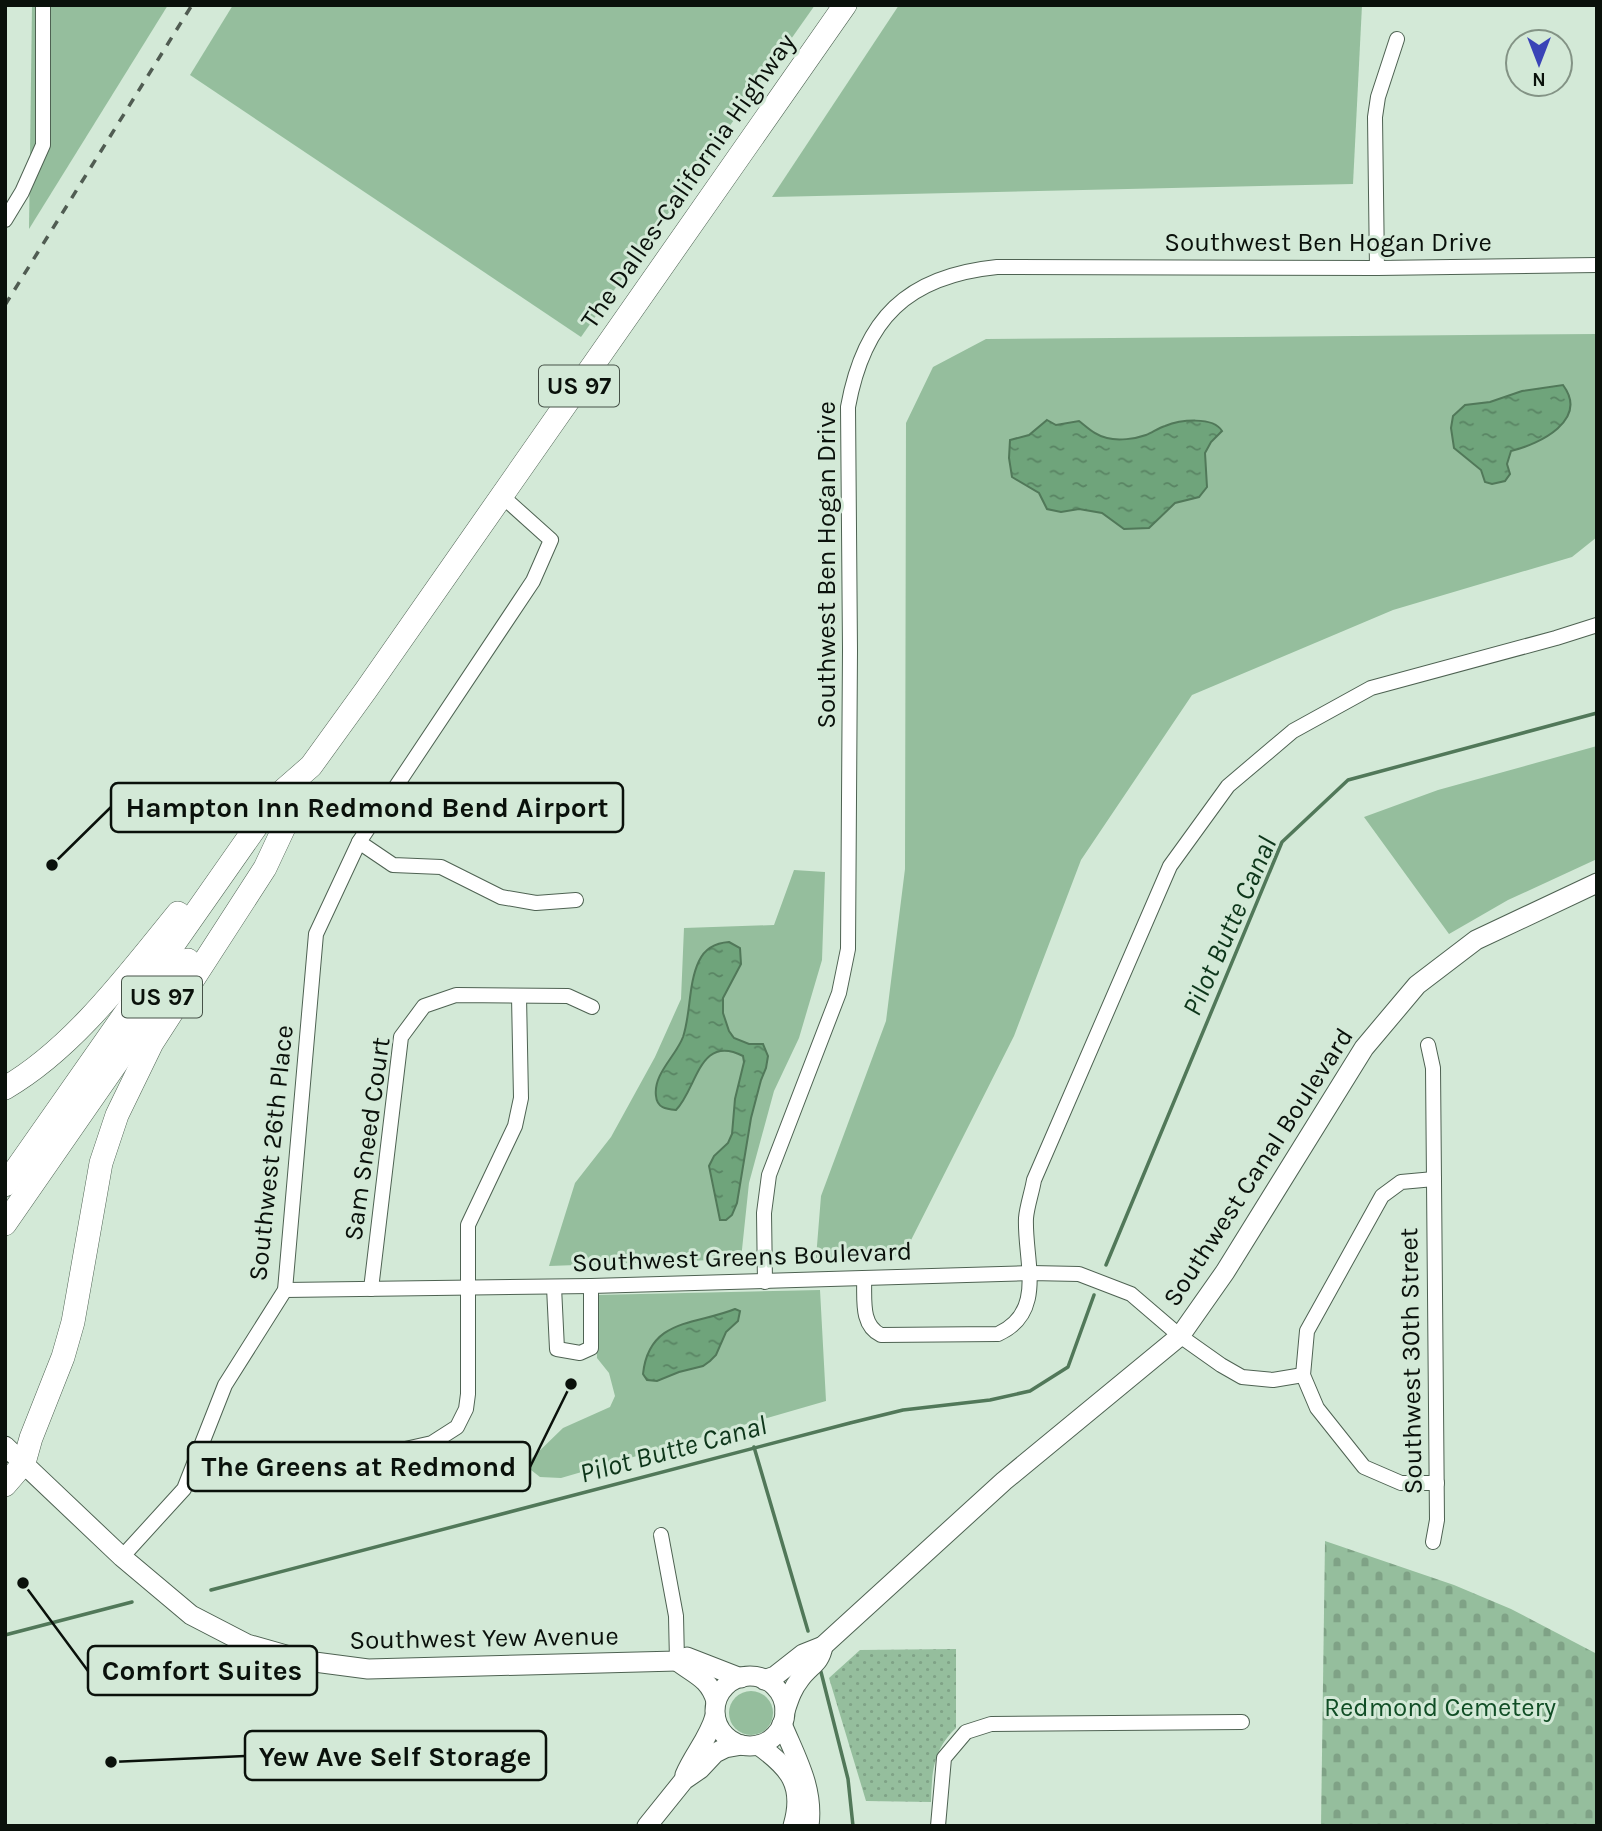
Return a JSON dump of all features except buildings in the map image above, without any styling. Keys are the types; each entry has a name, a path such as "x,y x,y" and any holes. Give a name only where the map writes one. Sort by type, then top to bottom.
{"highway":[{"name":"The Dalles-California Highway","path":"5,1185 279,794 310,766 366,690 845,5"},
{"name":"The Dalles-California Highway","path":"5,1224 295,804 310,766"},
{"path":"5,1485 24,1463 63,1357 73,1322 101,1163 117,1115 152,1043 265,868 295,804"},
{"path":"5,1088 66,1042 119,986 201,885 241,848"}],"main road":[{"name":"Southwest Canal Boulevard","path":"764,1680 775,1676 803,1654 823,1646 1011,1475 1180,1336 1225,1272 1364,1048 1417,985 1476,940 1597,883"},
{"name":"Southwest Yew Avenue","path":"5,1446 122,1557 191,1615 247,1644 307,1661 368,1669 677,1661 687,1657 741,1678"},
{"name":"Southwest Canal Boulevard","path":"783,1718 791,1691 821,1658 823,1646"},
{"path":"677,1661 712,1687 724,1735 780,1761 791,1775 796,1794 793,1826"},
{"path":"684,1780 692,1760 711,1730 723,1689 741,1678 757,1677 771,1684 781,1697 783,1718 806,1779 811,1802 809,1826"},
{"path":"647,1826 684,1780 700,1769 715,1753 724,1748 750,1745 773,1738 783,1718"}],"street":[{"path":"5,220 22,192 43,145 43,5"},
{"path":"1377,268 1376,117 1378,97 1397,39"},
{"name":"Southwest Ben Hogan Drive","path":"765,1282 764,1213 769,1175 839,993 848,948 848,407 861,355 872,334 887,315 925,286 970,270 997,267 1377,268 1597,265"},
{"name":"Southwest 26th Place","path":"122,1557 184,1489 225,1385 285,1290 316,934 359,842 533,581 551,540 502,496"},
{"path":"864,1279 866,1322 872,1330 881,1335 999,1334 1014,1325 1024,1310 1031,1273 1026,1218 1034,1180 1170,866 1228,786 1293,731 1371,688 1597,625"},
{"path":"359,842 393,865 441,867 501,897 536,903 576,900"},
{"name":"Sam Sneed Court","path":"372,1289 401,1037 424,1006 456,995 568,996 592,1007"},
{"path":"323,1452 347,1462 432,1443 457,1427 467,1403 468,1225 515,1126 521,1098 519,996"},
{"name":"Southwest 30th Street","path":"1428,1045 1433,1068 1437,1483 1437,1520 1433,1542"},
{"path":"1434,1179 1401,1182 1382,1196 1307,1331 1303,1375 1317,1408 1364,1467 1401,1483 1437,1483"},
{"name":"Southwest Greens Boulevard","path":"285,1290 466,1289 1031,1273 1079,1274 1131,1294 1180,1336 1242,1377 1273,1380 1303,1375"},
{"path":"554,1287 557,1349 580,1353 591,1348 591,1286"},
{"path":"662,1535 676,1616 677,1661"},
{"path":"938,1826 944,1758 966,1732 991,1724 1242,1722"}],"green space":[{"path":"32,5 168,5 29,229"},
{"path":"233,5 815,5 581,337 190,75"},
{"path":"899,5 1362,5 1353,184 772,197"},
{"path":"1597,334 1597,537 1572,557 1393,610 1192,695 1081,860 1014,1036 903,1256 816,1258 821,1196 886,1021 905,869 906,423 933,367 986,339"},
{"path":"1597,746 1597,859 1508,900 1449,934 1364,817 1438,790"},
{"path":"794,870 825,872 822,960 799,1038 774,1091 749,1183 741,1259 549,1266 575,1183 611,1137 655,1057 681,999 684,928 774,925"},
{"path":"820,1290 826,1401 561,1478 540,1477 531,1470 531,1459 563,1428 610,1407 615,1396 609,1373 597,1358 596,1295"},
{"name":"Redmond Cemetery","path":"1325,1541 1454,1585 1511,1609 1597,1654 1597,1826 1321,1826"},
{"path":"956,1649 956,1728 938,1753 932,1780 931,1802 866,1801 829,1678 860,1650"},
{"path":"751,1691 766,1698 773,1713 766,1728 751,1735 736,1728 729,1713 736,1698"}],"water":[{"path":"1563,385 1569,398 1570,409 1566,419 1558,428 1535,443 1511,451 1507,464 1510,474 1505,481 1492,484 1485,482 1481,470 1454,448 1451,428 1453,416 1465,405 1490,402 1522,391"},
{"path":"1047,420 1056,425 1079,421 1099,435 1116,439 1142,436 1165,426 1187,421 1211,423 1222,431 1205,453 1207,487 1199,497 1175,503 1149,528 1124,529 1102,513 1079,509 1061,512 1047,509 1039,493 1012,477 1010,440 1029,435"},
{"path":"729,942 740,948 741,964 723,998 723,1013 729,1031 734,1038 749,1044 763,1044 768,1056 751,1118 737,1203 732,1215 726,1220 720,1220 709,1166 732,1134 743,1056 728,1051 717,1052 708,1057 676,1110 660,1105 656,1088 661,1073 683,1037 693,979 699,961 711,947"},
{"path":"735,1309 740,1311 738,1321 726,1332 716,1355 710,1361 703,1366 657,1381 647,1380 643,1374 647,1356 654,1342 664,1333 677,1326"}],"waterway":[{"name":"Pilot Butte Canal","path":"1106,1265 1282,842 1348,780 1597,713"},
{"name":"Pilot Butte Canal","path":"211,1590 903,1410 990,1400 1030,1391 1068,1367 1094,1295"},
{"path":"754,1447 808,1631"},
{"name":"Pilot Butte Canal","path":"5,1635 132,1602"},
{"path":"821,1672 848,1779 853,1826"}],"railway":[{"path":"5,305 192,5"}],"place":[{"name":"Hampton Inn Redmond Bend Airport","path":"52,865"},
{"name":"The Greens at Redmond","path":"571,1384"},
{"name":"Comfort Suites","path":"23,1583"},
{"name":"Yew Ave Self Storage","path":"111,1762"}]}
